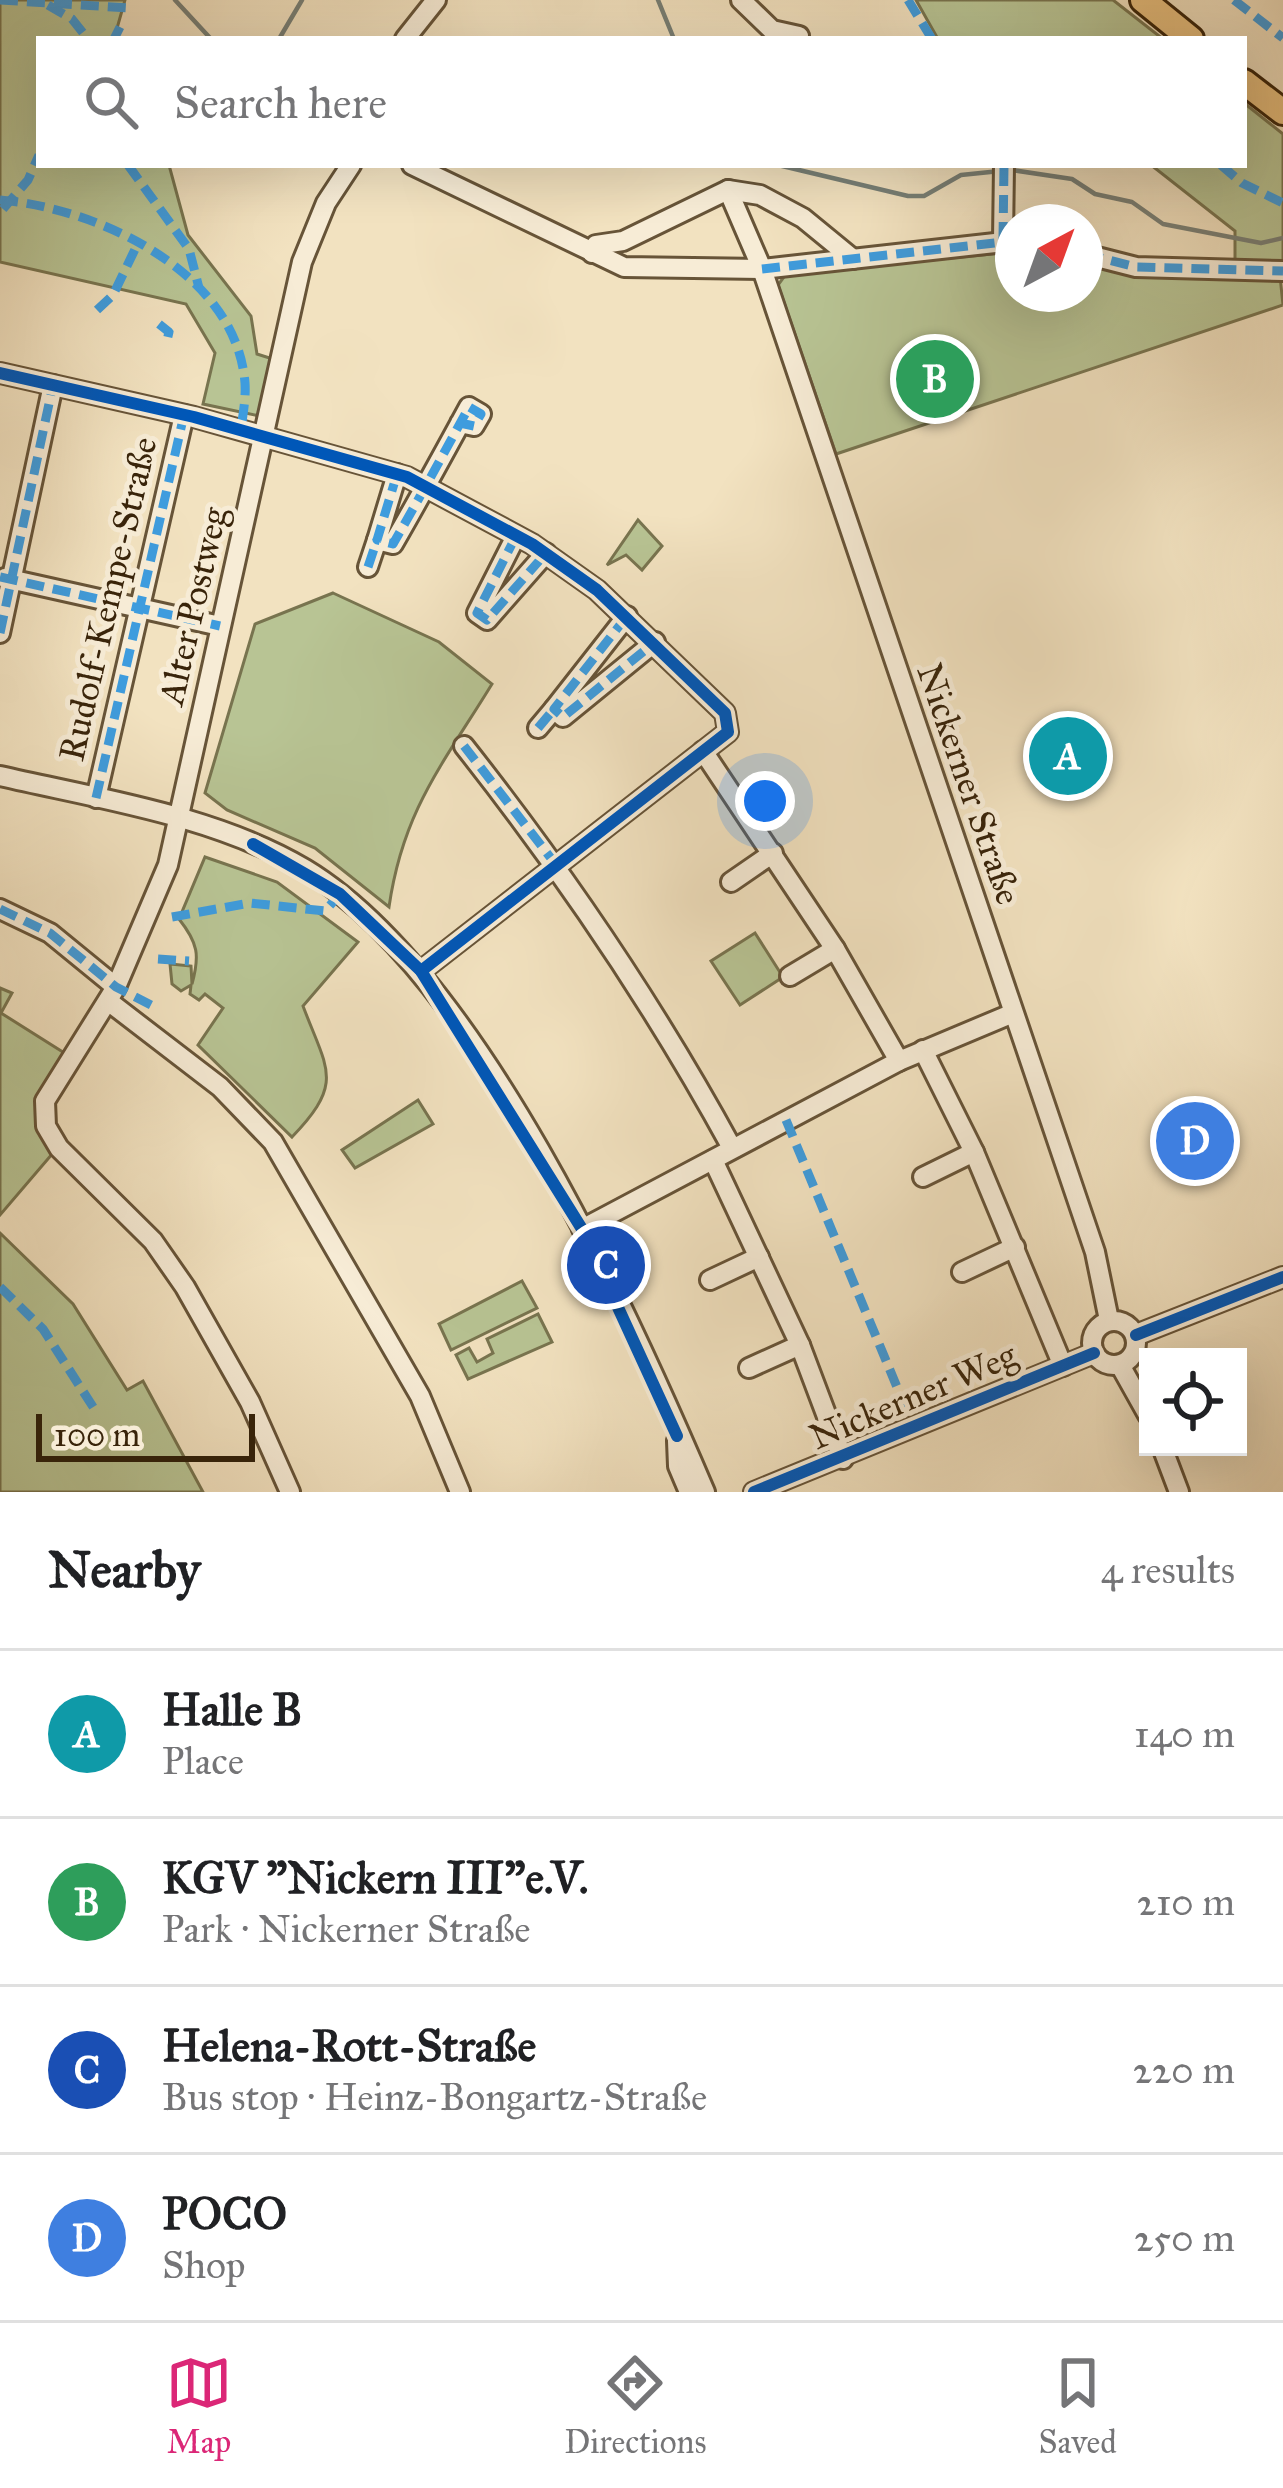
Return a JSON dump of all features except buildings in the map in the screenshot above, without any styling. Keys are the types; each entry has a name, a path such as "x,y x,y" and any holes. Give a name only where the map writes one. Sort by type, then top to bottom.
{"main road":[{"path":"1143,0 1187,36"},
{"path":"1247,84 1283,112"}],"street":[{"path":"407,36 436,0"},
{"path":"741,0 772,29 800,35"},
{"name":"Alter Postweg","path":"290,1492 250,1402 185,1287 153,1240 59,1148 46,1126 46,1101 112,994 150,917 179,820 309,239 349,168"},
{"path":"418,168 624,268 762,269 995,243"},
{"path":"1005,169 1006,204"},
{"path":"592,254 596,245 623,241 728,190 760,195 803,218 854,259"},
{"name":"Nickerner Straße","path":"728,190 762,269 1095,1252 1109,1320"},
{"path":"1103,259 1136,267 1283,271"},
{"path":"0,373 267,436 398,474 546,553 627,616 725,713 728,732 421,970"},
{"path":"0,633 6,579 53,385"},
{"name":"Rudolf-Kempe-Straße","path":"96,798 184,415"},
{"path":"377,540 393,544 460,423"},
{"path":"368,567 398,474"},
{"path":"516,536 477,613 487,620 546,553"},
{"path":"6,579 220,626"},
{"path":"538,728 627,616"},
{"path":"554,709 563,717 655,642"},
{"path":"464,746 479,781 557,866 669,1033 732,1148"},
{"path":"704,751 835,949 899,1061"},
{"path":"0,776 179,820 307,870 370,918 421,970 582,1229 705,1492"},
{"path":"731,882 773,853"},
{"path":"0,909 50,932 272,1142 420,1396 460,1492"},
{"path":"790,976 835,949"},
{"path":"582,1229 899,1061 1011,1014"},
{"path":"923,1050 974,1152 1063,1366"},
{"path":"922,1177 974,1152"},
{"path":"713,1160 800,1345 843,1459"},
{"path":"962,1272 1016,1247"},
{"path":"710,1280 759,1258"},
{"path":"1136,1335 1283,1277"},
{"path":"1136,1335 1119,1320 1109,1320 1092,1337 1094,1353 1101,1361 1120,1365 1139,1399"},
{"path":"1120,1365 1134,1354 1136,1335"},
{"path":"749,1368 800,1345"},
{"name":"Nickerner Weg","path":"754,1492 1094,1353"},
{"path":"677,1436 679,1466 689,1492"},
{"path":"1165,1456 1179,1492"}],"green space":[{"path":"0,0 125,0 115,36 36,36 36,168 170,168 188,235 251,316 257,354 276,360 264,417 203,404 215,353 186,304 0,262"},
{"path":"916,0 1113,0 1159,36 936,36"},
{"path":"1247,105 1283,134 1283,261 1235,265 1235,231 1155,168 1247,168"},
{"path":"995,254 995,312 1103,312 1103,261 1280,276 1283,305 836,454 778,285 786,274"},
{"path":"638,520 662,546 642,570 626,555 607,565"},
{"path":"333,593 439,642 492,684 427,789 404,842 389,907 315,848 227,810 205,793 255,624"},
{"path":"205,857 277,882 358,942 303,1006 324,1061 325,1088 292,1137 198,1045 223,1008 205,994 199,1000 190,994 191,985 181,991 172,984 170,964 191,966 192,984 196,950 179,919"},
{"path":"755,933 783,977 740,1005 711,961"},
{"path":"0,988 12,993 1,1013 66,1054 45,1091 38,1115 53,1153 0,1215"},
{"path":"418,1100 433,1124 355,1168 342,1150"},
{"path":"0,1233 73,1304 127,1390 143,1381 203,1492 0,1492"},
{"path":"522,1281 537,1308 451,1350 439,1324"},
{"path":"538,1314 552,1342 468,1379 456,1355 469,1348 477,1362 493,1353 487,1339"}],"waterway":[{"path":"175,0 208,36"},
{"path":"281,36 302,0"},
{"path":"658,0 673,36"},
{"path":"791,168 908,196 924,196 961,175 1000,171"},
{"path":"1012,170 1072,179 1095,194 1132,202 1163,224 1261,243 1283,238"}],"marked path":[{"path":"0,0 129,8"},
{"path":"908,0 930,36"},
{"path":"1234,0 1283,38"},
{"path":"48,5 72,19 86,36"},
{"path":"116,36 120,27"},
{"path":"3,209 28,180 36,162"},
{"path":"130,168 189,249 199,288"},
{"path":"1003,204 1004,168"},
{"path":"1224,168 1242,183 1283,203"},
{"path":"0,200 78,216 118,232 156,252 189,278 217,308 236,343 245,383 241,429"},
{"path":"97,310 113,295 139,241"},
{"path":"762,269 995,243"},
{"path":"1103,259 1136,267 1283,271"},
{"path":"159,324 169,332 166,345"},
{"path":"0,633 53,385"},
{"path":"397,474 377,540 393,544 441,459 450,441 460,424 469,407 481,414 474,426 460,423"},
{"path":"96,798 184,415"},
{"path":"516,536 477,613 487,620 546,553"},
{"path":"368,567 377,540"},
{"path":"0,577 220,626"},
{"path":"627,616 554,709 563,717 655,642"},
{"path":"538,728 554,709"},
{"path":"464,746 557,866"},
{"path":"172,917 250,903 325,911 340,894"},
{"path":"0,909 50,933 116,987 157,1008"},
{"path":"158,959 189,961"},
{"path":"786,1120 914,1428"},
{"path":"0,1287 43,1329 95,1410"}],"cycle path":[{"path":"0,373 194,417 407,477 532,544 597,590 725,713 728,732 421,971"},
{"path":"253,844 340,894 421,971 582,1229 677,1436"},
{"path":"1136,1335 1283,1277"},
{"path":"754,1492 1094,1353"}],"place":[{"name":"KGV \"Nickern III\"e.V.","path":"935,379"},
{"name":"Halle B","path":"1068,756"},
{"name":"POCO","path":"1195,1141"},
{"name":"Helena-Rott-Straße","path":"606,1265"}]}
